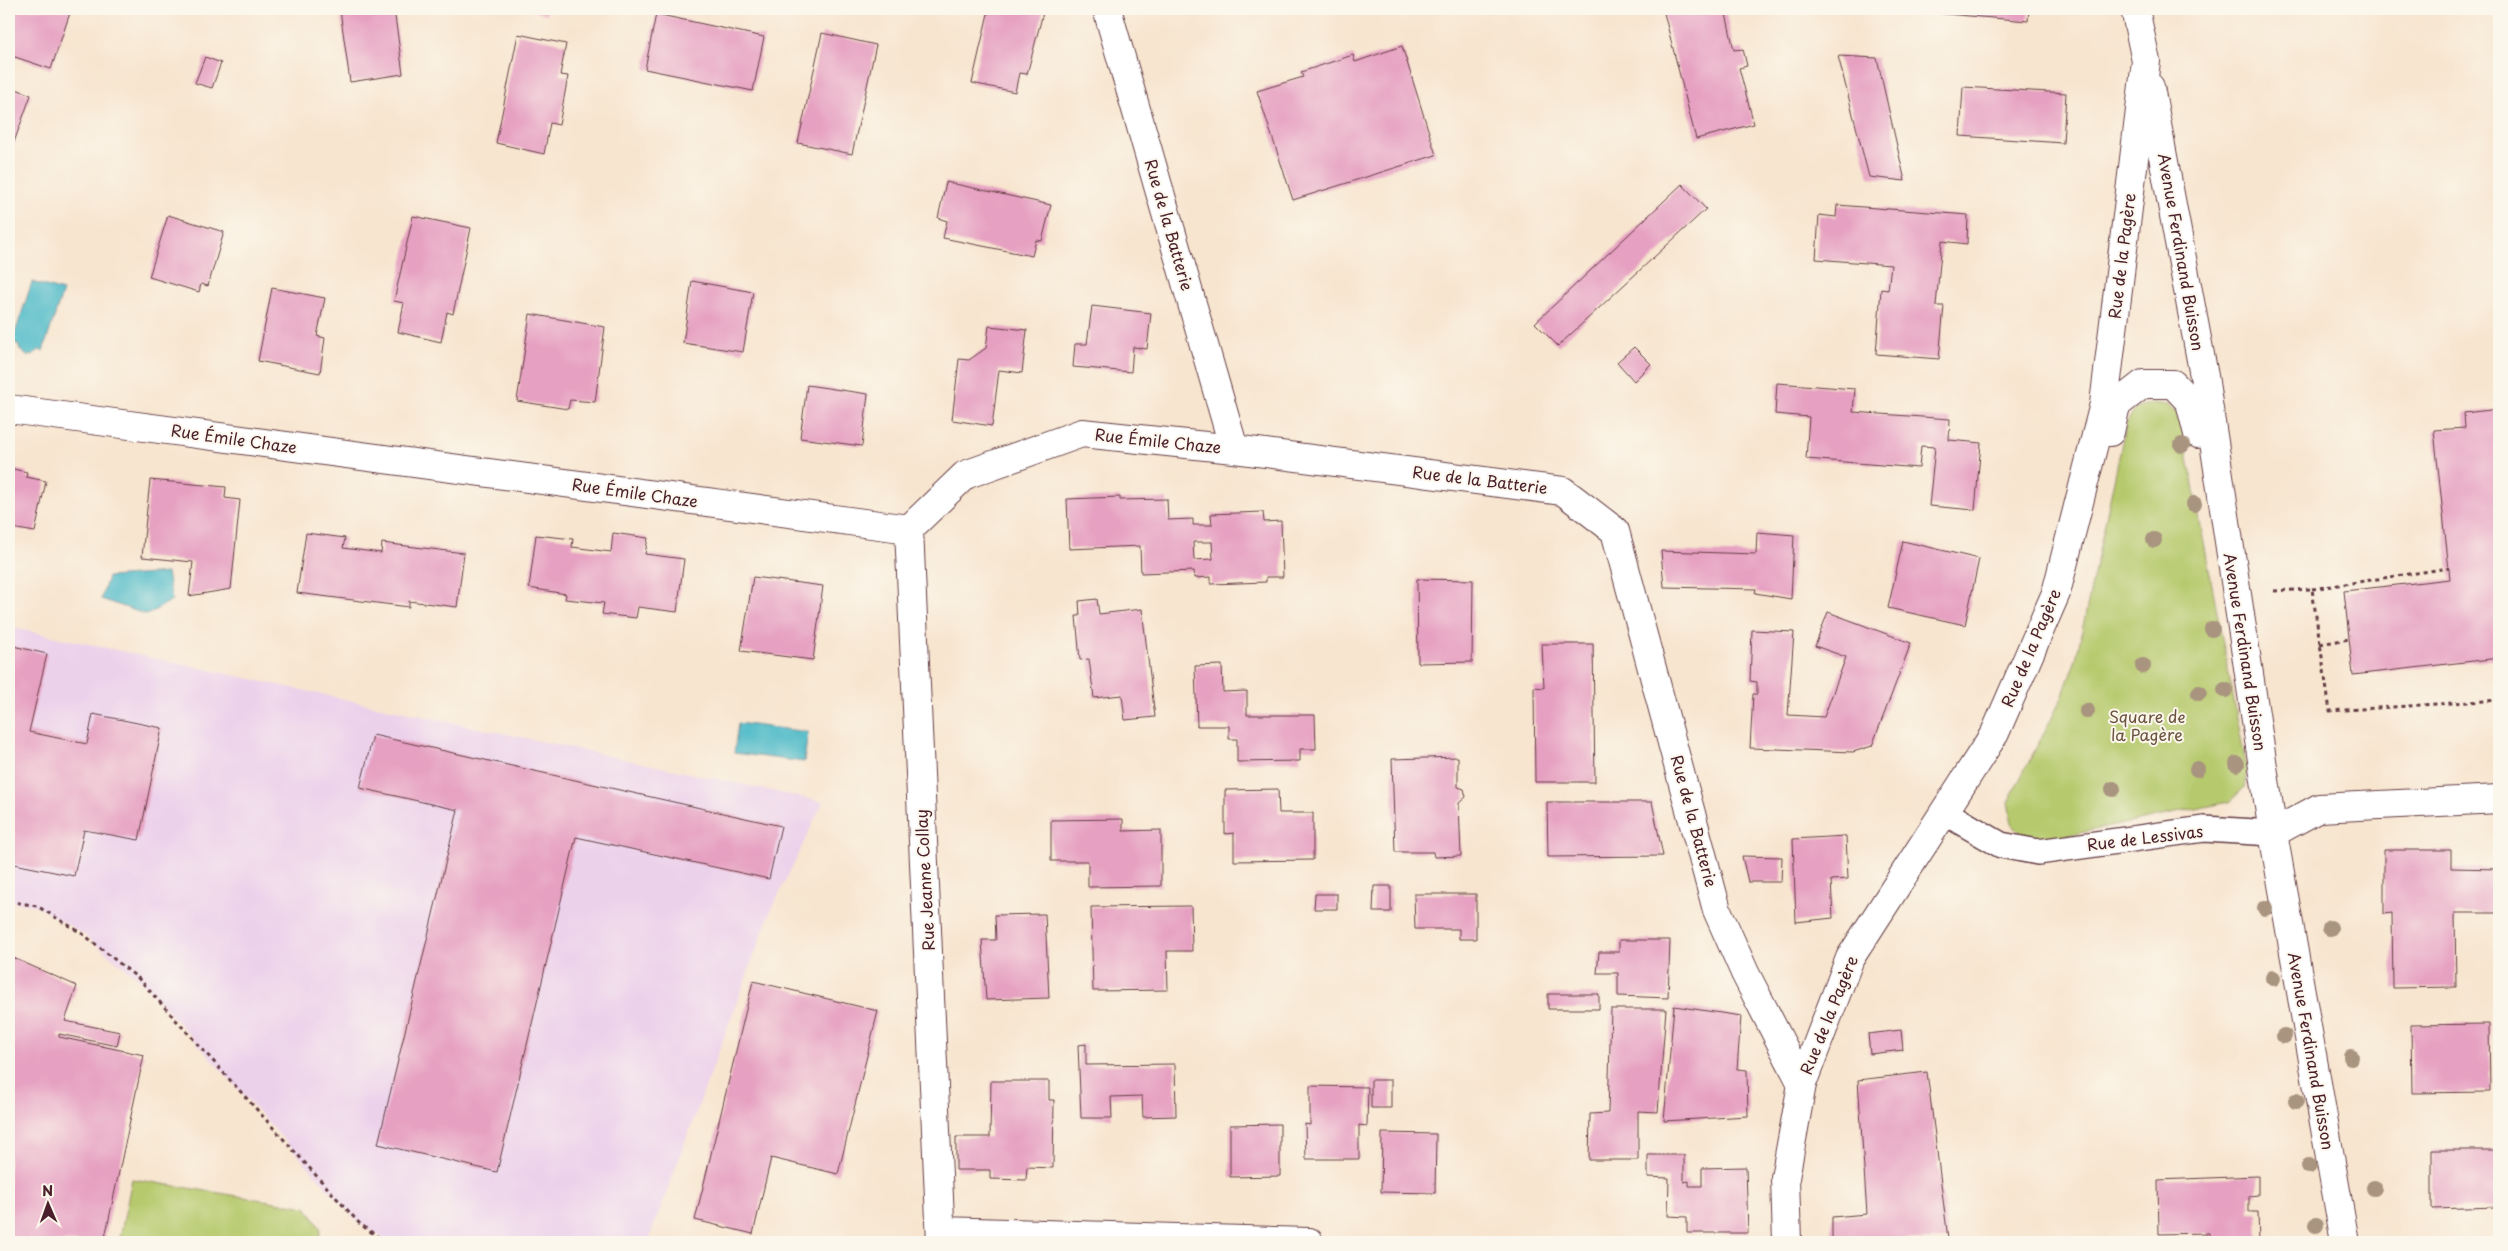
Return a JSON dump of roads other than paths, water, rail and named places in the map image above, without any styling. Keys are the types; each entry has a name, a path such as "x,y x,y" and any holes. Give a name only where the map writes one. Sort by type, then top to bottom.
{"street":[{"name":"Rue de la Batterie","path":"1107,9 1234,449 1563,491 1615,531 1717,910 1745,973 1802,1084"},
{"name":"Rue de la Pagère","path":"1787,1242 1785,1178 1802,1084 1850,958 1995,733 2056,594 2104,404 2146,61 2135,9"},
{"name":"Avenue Ferdinand Buisson","path":"2146,61 2204,376 2273,833 2346,1242"},
{"path":"2068,543 2100,480 2116,405 2143,384 2173,384 2190,402 2200,442 2213,522 2236,594"},
{"name":"Rue Émile Chaze","path":"9,409 909,529 965,475 1082,433 1234,449"},
{"name":"Rue Jeanne Collay","path":"909,529 941,1236 1309,1242"},
{"path":"2273,833 2319,808 2499,799"}],"lane":[{"name":"Rue de Lessivas","path":"1944,812 2001,845 2038,852 2204,829 2273,833"}],"water":[{"path":"32,282 63,291 43,351 38,350 33,355 27,356 20,350 18,344 12,342"},
{"path":"167,573 172,600 147,615 101,599 108,577"},
{"path":"738,723 808,732 804,762 734,753"}],"park label":[{"name":"Square de la Pagère","path":"2147,726"}]}
